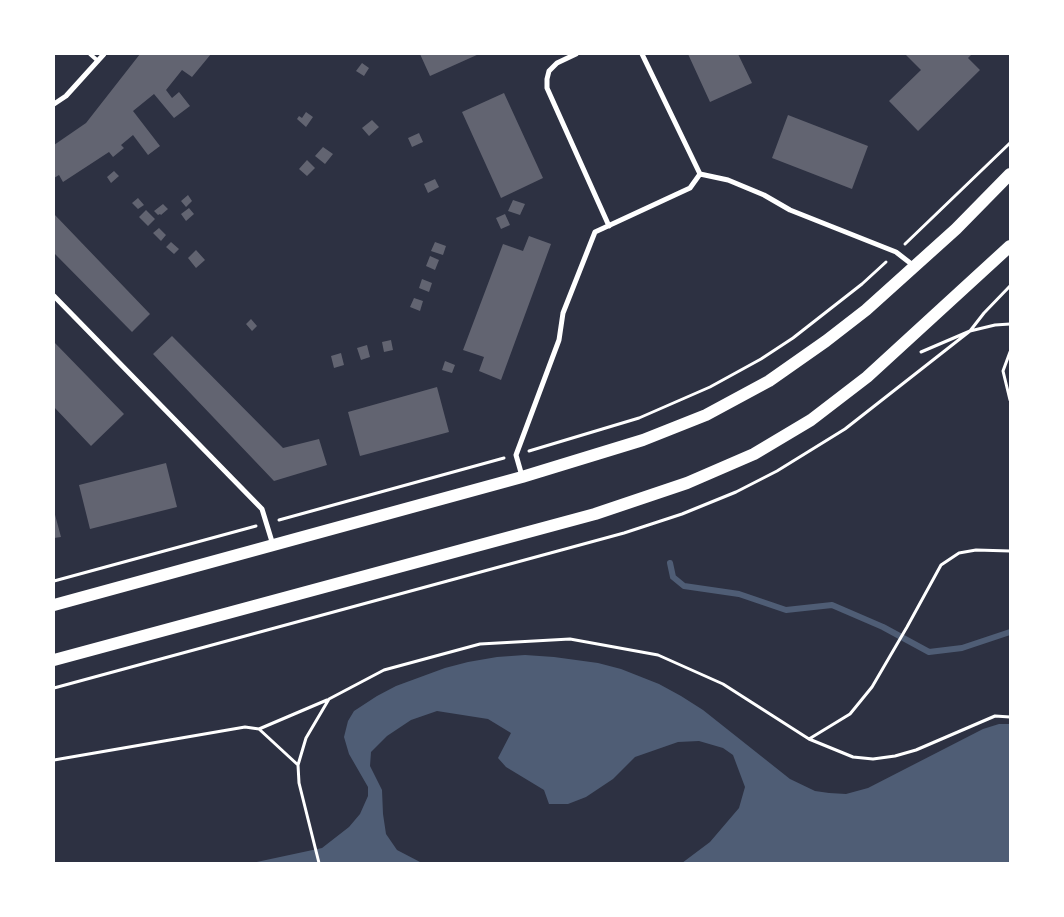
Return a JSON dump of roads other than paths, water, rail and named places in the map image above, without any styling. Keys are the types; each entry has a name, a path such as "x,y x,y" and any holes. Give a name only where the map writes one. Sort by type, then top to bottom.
{"main road":[{"path":"54,605 522,477 643,440 706,415 769,381 826,342 915,267 956,229 1010,174"},
{"path":"54,660 594,514 687,483 754,454 811,420 867,377 1010,246"}],"street":[{"path":"54,104 66,96 104,54"},
{"path":"576,54 557,63 549,71 547,88 609,226"},
{"path":"642,54 700,174"},
{"path":"522,477 516,455 559,340 563,313 595,232 690,188 700,174"},
{"path":"700,174 728,180 764,195 790,210 896,252 915,267"},
{"path":"54,296 262,509 273,545"}],"lane":[{"path":"90,54 98,61"}],"water":[{"path":"525,655 598,663 621,669 659,684 703,710 790,779 815,791 829,793 846,794 868,788 983,729 999,724 1010,724 1010,863 682,863 710,842 739,808 745,787 733,755 723,748 699,741 678,742 635,757 613,779 586,797 568,804 549,804 544,790 506,767 498,758 511,733 488,719 437,711 411,720 387,736 371,752 370,766 382,790 386,834 397,850 422,863 252,863 322,848 349,827 360,814 368,796 368,787 349,754 344,737 348,721 354,711 396,686 445,668 497,657"}],"waterway":[{"path":"670,563 673,577 684,586 739,594 786,610 832,605 883,627 929,652 962,648 1010,632"}]}
